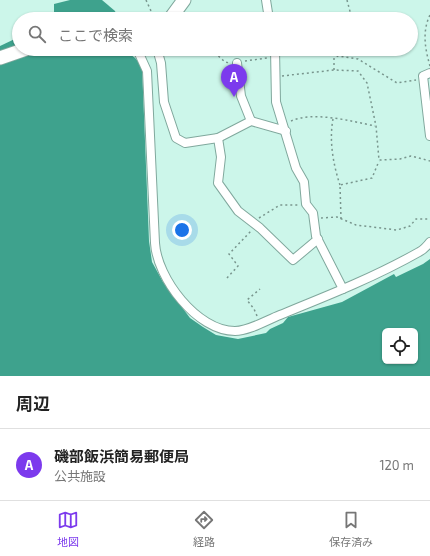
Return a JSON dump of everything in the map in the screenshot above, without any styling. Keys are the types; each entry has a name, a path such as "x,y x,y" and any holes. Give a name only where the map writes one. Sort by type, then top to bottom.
{"main road":[{"path":"175,12 184,0"},
{"path":"0,58 12,54"}],"street":[{"path":"266,0 268,12"},
{"path":"140,56 147,71 155,250 160,265 170,285 188,307 202,320 222,330 236,331 260,323 343,289 419,252 430,242"},
{"path":"159,56 161,63 164,102 176,138 185,143 218,138 251,121 285,128"},
{"path":"275,56 276,102 296,168 304,182 306,204 313,213 318,239 343,289"},
{"path":"238,63 241,96 251,121"},
{"path":"426,74 430,136"},
{"path":"218,138 221,157 218,183 238,211 293,260 318,239"}],"path":[{"path":"146,0 151,12"},
{"path":"347,0 350,12"},
{"path":"430,15 426,23 425,48 430,68"},
{"path":"218,56 225,62 238,63 264,56"},
{"path":"334,70 334,58 342,56 358,59 397,83 416,81 426,74"},
{"path":"276,77 334,70 358,71 367,83 376,126 379,160 372,178 340,184"},
{"path":"285,128 300,117 333,119 376,126"},
{"path":"333,119 331,130 335,167 340,184 341,219"},
{"path":"379,160 400,160 411,156 430,161"},
{"path":"227,278 238,266 229,254 254,224 280,206 306,204"},
{"path":"313,218 341,219 356,225 397,230 410,226 416,219 430,219"},
{"path":"260,289 247,300 254,309 260,323"}],"shaded area":[{"path":"70,0 102,0 115,12 54,12 54,4"},
{"path":"12,40 12,48 0,52 0,46"},
{"path":"19,56 132,56 142,66 149,241 152,262 163,282 190,318 216,335 238,339 266,333 270,329 283,323 288,317 342,302 394,274 396,277 430,259 430,376 0,376 0,62"}],"place":[{"name":"磯部飯浜簡易郵便局","path":"234,97"}]}
